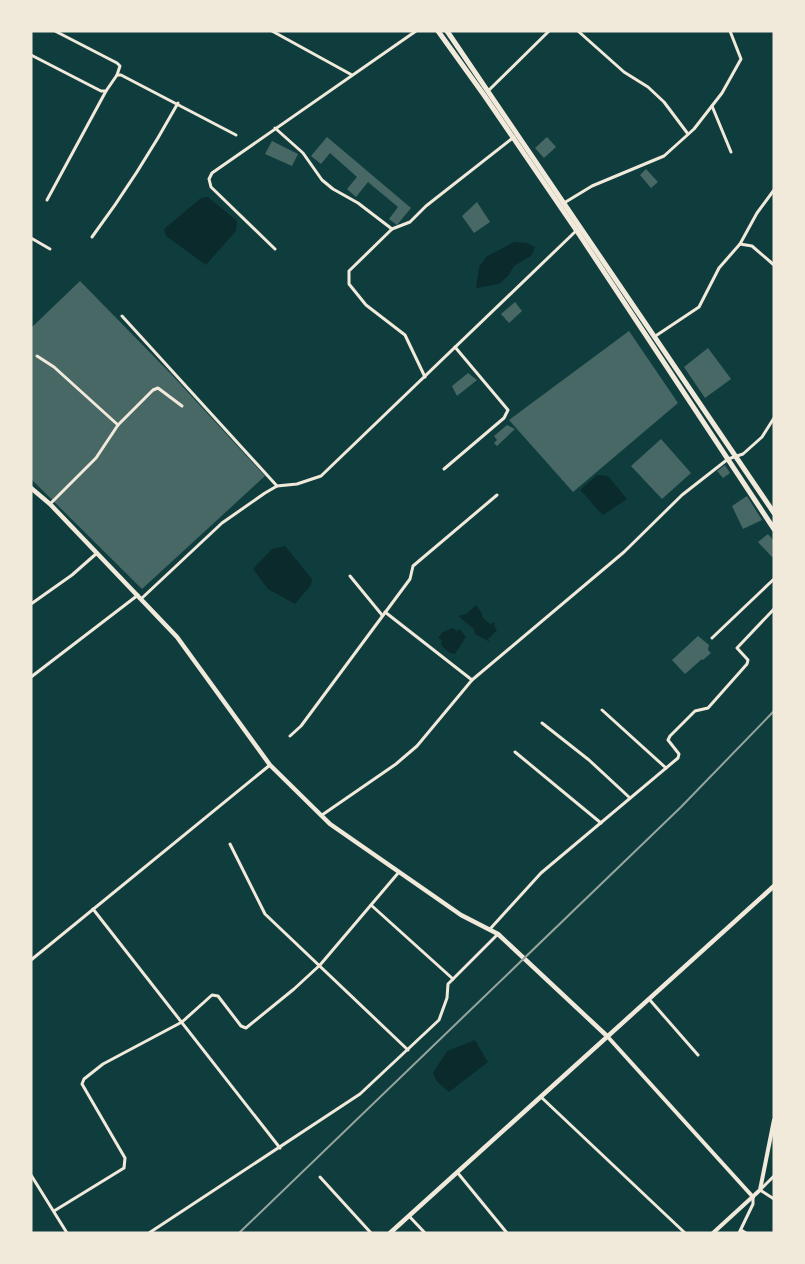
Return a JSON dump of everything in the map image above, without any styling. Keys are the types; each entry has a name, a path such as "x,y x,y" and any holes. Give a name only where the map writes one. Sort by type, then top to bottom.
{"highway":[{"path":"438,31 484,95 512,139 563,203 578,230"},
{"path":"447,31 774,529"},
{"path":"620,292 737,457 774,513"},
{"path":"755,500 762,495"}],"main road":[{"path":"31,488 50,504 177,638 270,764 330,824 461,915 498,934 608,1036"},
{"path":"390,1233 774,886"}],"street":[{"path":"47,200 120,66 54,31"},
{"path":"272,31 352,75"},
{"path":"275,249 211,187 209,179 219,167 416,31"},
{"path":"488,92 549,31"},
{"path":"578,31 624,72 648,87 664,102 688,134"},
{"path":"563,203 592,186 664,156 688,134 712,106 741,59 730,31"},
{"path":"31,55 106,91"},
{"path":"116,75 178,103 236,135"},
{"path":"92,236 143,164 178,103"},
{"path":"712,106 731,152"},
{"path":"275,128 303,153 322,180 332,189 358,202 392,229"},
{"path":"424,377 405,336 366,305 349,284 349,272 392,229 410,222 426,206 517,135"},
{"path":"653,337 698,307 719,268 740,244 757,213 774,190"},
{"path":"31,677 140,597 222,522 277,486 297,484 321,476 578,230"},
{"path":"31,238 50,249"},
{"path":"740,244 752,246 774,264"},
{"path":"122,316 277,486"},
{"path":"444,470 504,418 508,410 455,347"},
{"path":"37,356 54,368 118,425"},
{"path":"50,504 96,458 118,425 153,390 158,388 182,406"},
{"path":"322,815 396,764 417,746 472,680 593,580 682,495 728,459 743,454 762,437 774,418"},
{"path":"290,736 301,726 410,579 412,566 497,495"},
{"path":"31,604 72,575 97,553"},
{"path":"350,576 384,614 472,680"},
{"path":"712,638 774,579"},
{"path":"490,929 541,873 679,756 669,738 695,711 708,708 747,664 748,660 737,648 774,609"},
{"path":"602,710 666,768"},
{"path":"542,723 589,760 630,798"},
{"path":"515,752 601,823"},
{"path":"31,960 270,764"},
{"path":"230,844 265,914 320,964 408,1050"},
{"path":"54,1211 124,1168 125,1158 82,1081 103,1064 182,1022 215,994 240,1026 246,1028 294,989 320,964 399,872"},
{"path":"372,905 453,979"},
{"path":"93,909 280,1148"},
{"path":"149,1233 360,1094 439,1020 448,984 498,934"},
{"path":"649,999 698,1055"},
{"path":"608,1036 753,1196 752,1204 740,1231 746,1233"},
{"path":"541,1097 685,1233"},
{"path":"760,1190 774,1120"},
{"path":"457,1172 507,1233"},
{"path":"31,1175 67,1233"},
{"path":"713,1233 774,1176"},
{"path":"320,1177 371,1233"},
{"path":"760,1190 774,1199"},
{"path":"409,1216 425,1233"}],"water":[{"path":"208,197 237,221 236,231 206,265 166,236 164,229 201,198"},
{"path":"514,242 527,243 535,247 531,256 514,266 508,276 499,284 476,288 479,267 486,257"},
{"path":"597,475 608,476 627,499 603,515 580,490"},
{"path":"285,546 312,579 311,585 295,604 268,589 253,569 272,549"},
{"path":"476,605 482,613 482,617 490,624 495,622 494,626 497,630 488,639 490,642 475,634 474,629 458,616 466,614"},
{"path":"453,628 457,631 460,629 466,637 455,654 450,653 441,645 442,640 438,638 443,632"},
{"path":"475,1040 488,1062 449,1092 437,1082 433,1073 447,1051"}],"building":[{"path":"327,137 411,208 397,225 389,219 398,207 368,182 356,197 347,189 357,177 330,153 321,164 311,156"},
{"path":"547,137 556,147 544,158 535,148"},
{"path":"272,141 298,154 292,166 265,154"},
{"path":"646,169 658,182 651,188 640,175"},
{"path":"477,202 490,222 474,233 462,216"},
{"path":"80,281 172,375 265,476 142,589 31,479 31,328"},
{"path":"515,302 522,311 509,323 501,314"},
{"path":"629,331 678,403 573,492 509,420"},
{"path":"708,348 731,379 705,398 684,367"},
{"path":"468,373 477,380 457,396 452,386"},
{"path":"507,425 515,429 497,446 494,443 497,440 494,436"},
{"path":"661,439 691,473 662,499 631,466"},
{"path":"725,465 730,473 723,478 717,471"},
{"path":"747,496 762,520 743,529 732,506"},
{"path":"768,534 774,541 774,555 772,557 758,542"},
{"path":"698,636 709,645 708,650 711,653 685,674 672,660"}],"railway":[{"path":"239,1233 681,807 774,711"}]}
